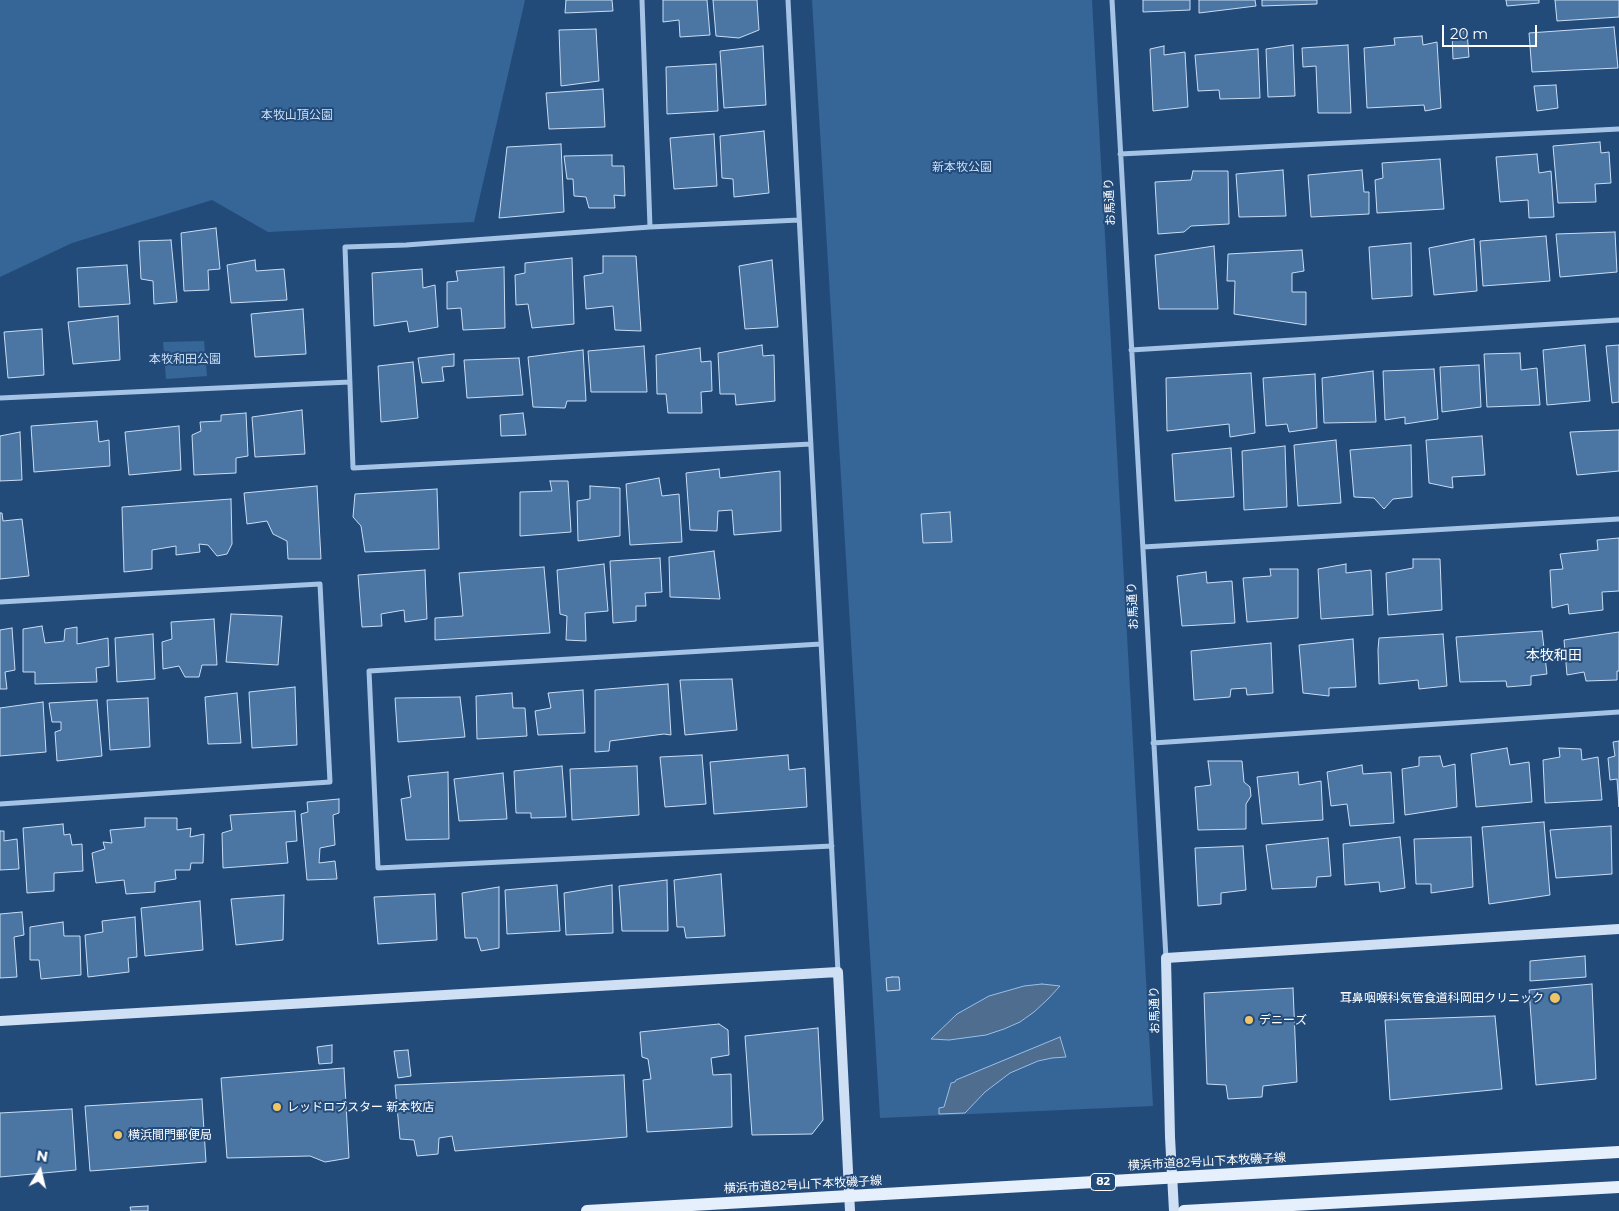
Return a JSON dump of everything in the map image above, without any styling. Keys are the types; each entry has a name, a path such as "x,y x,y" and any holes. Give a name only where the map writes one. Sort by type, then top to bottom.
{"main road":[{"name":"横浜市道82号山下本牧磯子線","path":"587,1211 1619,1152"},
{"path":"1184,1211 1619,1187"}],"street":[{"path":"642,0 650,226"},
{"path":"788,0 850,1211"},
{"name":"お馬通り","path":"1112,0 1166,958 1170,1136 1174,1211"},
{"path":"1120,154 1619,128"},
{"path":"799,220 650,226 406,245 345,247 353,468 811,444"},
{"path":"1131,350 1619,320"},
{"path":"0,398 350,382"},
{"path":"1143,547 1619,519"},
{"path":"0,602 320,584 330,782 0,804"},
{"path":"821,644 370,671 378,868 832,846"},
{"path":"1153,743 1619,712"},
{"path":"1166,958 1619,929"},
{"path":"0,1022 838,972"}],"green space":[{"name":"本牧山頂公園","path":"0,0 525,0 474,222 268,232 212,200 72,243 0,277"},
{"name":"新本牧公園","path":"812,0 1092,0 1153,1106 880,1118"},
{"name":"本牧和田公園","path":"204,341 207,376 166,379 163,342"}],"shaded area":[{"path":"1042,984 1060,986 1034,1012 1020,1022 986,1035 949,1040 931,1039 957,1014 989,996 1024,986"},
{"path":"1060,1037 1066,1057 1038,1061 1010,1073 985,1092 965,1113 939,1114 939,1108 944,1107 951,1083"}],"building":[{"path":"566,0 612,0 613,11 565,13"},
{"path":"663,0 707,0 710,35 680,37 679,20 663,22"},
{"path":"713,0 757,0 759,30 739,38 716,36"},
{"path":"1143,0 1190,0 1190,10 1143,12"},
{"path":"1199,0 1255,0 1256,6 1199,13"},
{"path":"1262,0 1317,0 1317,4 1262,6"},
{"path":"1506,0 1539,0 1539,3 1507,6"},
{"path":"1555,0 1619,0 1619,17 1557,21"},
{"path":"1614,27 1618,68 1532,72 1529,33"},
{"path":"596,29 599,81 561,86 559,30"},
{"path":"1467,31 1469,57 1453,59 1452,34"},
{"path":"1422,36 1423,45 1437,42 1441,108 1425,111 1424,105 1367,108 1364,48 1395,45 1394,38"},
{"path":"1293,45 1295,96 1268,97 1266,49"},
{"path":"1348,45 1351,113 1318,113 1316,66 1303,67 1302,48"},
{"path":"763,46 766,105 724,108 720,51"},
{"path":"1164,46 1164,55 1185,52 1188,107 1153,111 1150,49"},
{"path":"1258,49 1260,98 1220,99 1219,90 1198,91 1195,55"},
{"path":"716,64 718,111 667,114 666,67"},
{"path":"1556,85 1558,108 1537,111 1534,86"},
{"path":"603,89 605,127 549,129 546,93"},
{"path":"764,131 769,193 734,197 733,179 722,178 720,136"},
{"path":"714,134 717,186 674,189 670,138"},
{"path":"1600,142 1601,153 1609,152 1611,183 1595,184 1596,202 1558,203 1553,146"},
{"path":"561,144 564,212 499,218 507,147"},
{"path":"1537,154 1539,173 1551,171 1554,217 1529,218 1528,200 1500,202 1496,157"},
{"path":"612,155 612,166 624,166 625,196 614,195 615,208 589,208 586,197 574,196 573,179 567,179 564,156"},
{"path":"1440,159 1444,209 1377,213 1375,180 1383,178 1382,163"},
{"path":"1283,170 1286,216 1239,217 1236,174"},
{"path":"1362,170 1364,192 1369,192 1369,214 1311,217 1308,175"},
{"path":"1193,171 1228,171 1229,224 1191,226 1184,232 1158,234 1155,182 1191,180"},
{"path":"216,228 220,269 208,270 209,290 184,291 181,233"},
{"path":"1615,232 1617,272 1560,277 1556,234"},
{"path":"1546,236 1550,281 1483,286 1480,241"},
{"path":"1474,239 1477,291 1434,295 1429,248"},
{"path":"171,240 177,302 154,304 153,281 141,279 139,241"},
{"path":"1411,243 1412,296 1372,299 1369,247"},
{"path":"1214,246 1218,309 1159,309 1155,255"},
{"path":"1302,250 1304,271 1292,273 1292,292 1306,292 1306,325 1234,314 1235,281 1227,281 1228,254"},
{"path":"603,256 636,256 641,331 615,330 613,306 586,309 584,276 603,273"},
{"path":"572,258 574,324 532,328 528,304 516,305 515,275 525,273 525,263"},
{"path":"255,260 256,271 284,269 287,300 231,303 227,265"},
{"path":"772,260 778,327 745,329 739,266"},
{"path":"127,265 130,304 79,307 77,268"},
{"path":"504,267 505,328 463,330 461,308 447,309 447,282 458,281 456,271"},
{"path":"422,269 423,288 435,285 438,327 409,332 407,321 374,326 372,273"},
{"path":"303,309 306,354 255,357 251,314"},
{"path":"118,316 120,360 73,364 68,322"},
{"path":"42,329 44,375 8,378 4,332"},
{"path":"762,345 763,356 774,355 775,401 736,405 735,394 720,394 718,353"},
{"path":"1585,345 1590,401 1547,405 1543,350"},
{"path":"1619,345 1619,402 1612,403 1606,346"},
{"path":"644,346 647,392 591,392 588,351"},
{"path":"700,348 701,362 711,361 712,391 701,392 702,413 668,413 666,394 657,394 656,355"},
{"path":"583,350 586,401 567,401 565,408 533,407 528,357"},
{"path":"1520,353 1521,370 1537,368 1540,405 1487,407 1484,354"},
{"path":"454,354 454,366 442,367 444,381 422,383 418,358"},
{"path":"519,358 523,395 467,398 464,360"},
{"path":"413,362 418,418 381,422 378,366"},
{"path":"1479,365 1481,407 1442,412 1440,367"},
{"path":"1434,369 1438,419 1405,424 1405,417 1385,420 1383,371"},
{"path":"1373,371 1376,422 1324,423 1322,378"},
{"path":"1251,373 1255,433 1230,437 1229,424 1167,431 1166,378"},
{"path":"1315,374 1317,428 1289,432 1287,424 1266,426 1263,378"},
{"path":"302,410 305,454 255,457 252,417"},
{"path":"246,413 248,456 236,458 236,473 194,475 192,435 201,431 200,422 221,421 221,415"},
{"path":"523,413 526,435 501,436 500,415"},
{"path":"97,421 99,442 109,440 110,466 34,472 31,426"},
{"path":"179,426 181,470 129,475 125,432"},
{"path":"1619,430 1619,471 1577,475 1570,432"},
{"path":"20,432 22,480 0,481 0,436"},
{"path":"1482,436 1485,475 1452,477 1453,488 1429,483 1426,440"},
{"path":"1336,440 1341,503 1298,506 1294,445"},
{"path":"1411,445 1412,497 1393,499 1384,509 1374,498 1354,497 1350,450"},
{"path":"1285,446 1287,507 1244,510 1242,451"},
{"path":"1231,448 1234,497 1175,501 1172,454"},
{"path":"719,469 720,478 780,471 781,531 734,535 732,510 718,511 717,531 690,530 686,473"},
{"path":"659,478 662,496 679,494 682,542 630,545 626,484"},
{"path":"550,481 568,481 571,532 520,536 520,492 552,491"},
{"path":"317,486 321,559 288,559 287,541 273,534 267,521 247,524 244,493"},
{"path":"590,486 620,488 620,536 578,541 577,501 590,499"},
{"path":"437,489 439,549 365,552 361,526 353,517 355,494"},
{"path":"231,499 232,544 227,554 217,556 208,545 199,544 200,552 176,555 176,546 152,550 152,569 124,572 122,507"},
{"path":"950,512 952,542 923,543 921,514"},
{"path":"0,513 2,513 3,521 22,519 29,576 0,579"},
{"path":"1619,538 1619,591 1602,592 1603,610 1569,614 1568,604 1552,608 1550,570 1563,569 1560,554 1598,550 1597,540"},
{"path":"714,551 720,599 670,597 669,557"},
{"path":"660,558 662,592 645,593 646,606 636,606 636,621 613,623 610,561"},
{"path":"1413,559 1440,559 1442,610 1388,615 1386,573 1413,568"},
{"path":"604,564 608,611 585,613 586,641 566,640 567,616 560,614 557,570"},
{"path":"1346,564 1346,573 1371,570 1373,615 1321,619 1318,569"},
{"path":"544,567 550,633 435,640 435,618 463,616 459,573"},
{"path":"1270,569 1298,569 1298,618 1247,622 1243,578 1271,576"},
{"path":"425,570 427,619 405,622 404,610 381,614 382,626 362,627 358,575"},
{"path":"1206,572 1207,583 1232,581 1235,623 1182,626 1177,576"},
{"path":"231,614 282,616 278,665 226,662"},
{"path":"214,619 217,665 202,665 199,677 185,677 179,666 163,669 162,642 172,639 171,622"},
{"path":"42,626 45,643 64,641 65,629 77,627 77,644 108,638 109,666 96,668 97,682 35,684 35,672 23,672 23,629"},
{"path":"12,628 15,670 5,672 7,689 0,689 0,630"},
{"path":"1542,631 1547,674 1531,676 1531,685 1507,687 1506,681 1460,682 1456,637"},
{"path":"1619,632 1619,671 1617,671 1617,680 1586,681 1584,672 1567,675 1564,640"},
{"path":"153,634 155,679 117,682 115,638"},
{"path":"1443,634 1447,686 1419,689 1418,680 1379,684 1379,638"},
{"path":"1353,639 1356,687 1329,688 1329,696 1303,693 1299,645"},
{"path":"1271,643 1273,693 1247,695 1246,688 1231,689 1230,697 1194,700 1191,651"},
{"path":"732,679 737,730 685,735 680,680"},
{"path":"668,684 671,735 664,734 610,741 609,751 595,752 595,690"},
{"path":"295,687 297,745 252,748 249,692"},
{"path":"583,690 585,733 538,735 535,711 551,708 548,693"},
{"path":"237,693 241,743 208,744 205,697"},
{"path":"512,693 513,708 525,708 527,736 477,739 476,696"},
{"path":"460,697 465,737 398,742 395,698"},
{"path":"148,698 150,747 110,750 107,700"},
{"path":"97,700 102,756 57,761 55,732 61,730 61,722 52,722 49,703"},
{"path":"43,702 46,752 0,756 0,708"},
{"path":"1619,741 1619,807 1617,779 1610,780 1608,758 1615,756 1613,742"},
{"path":"1507,748 1510,765 1529,762 1532,802 1476,807 1471,754"},
{"path":"1559,748 1581,749 1582,760 1598,757 1602,800 1545,803 1543,760 1560,757"},
{"path":"702,755 706,804 665,807 660,757"},
{"path":"788,755 789,770 805,768 807,807 714,814 710,762"},
{"path":"1440,756 1443,767 1455,764 1457,807 1405,815 1402,769 1419,766 1419,757"},
{"path":"1208,761 1242,761 1244,782 1250,787 1251,796 1246,804 1246,829 1198,830 1195,787 1211,785"},
{"path":"1362,765 1363,774 1391,772 1394,823 1350,826 1347,804 1331,806 1327,772"},
{"path":"562,766 566,817 531,818 531,813 516,813 514,771"},
{"path":"637,766 639,815 572,820 570,769"},
{"path":"448,772 449,839 406,840 401,799 411,797 408,776"},
{"path":"1298,772 1299,785 1321,781 1323,820 1262,824 1257,777"},
{"path":"503,773 507,819 459,821 454,779"},
{"path":"339,799 339,813 333,815 335,845 320,848 319,863 335,861 337,879 307,880 301,814 308,812 307,802"},
{"path":"295,811 297,841 286,842 288,863 223,868 222,833 232,830 230,815"},
{"path":"145,818 177,818 177,830 191,828 190,837 204,834 203,863 191,863 190,870 175,870 176,879 155,882 155,892 126,894 124,880 96,883 92,853 105,849 103,842 112,843 110,830 145,827"},
{"path":"1544,822 1550,895 1489,904 1482,827"},
{"path":"63,824 64,835 70,834 72,845 82,844 83,871 54,873 54,891 27,893 23,828"},
{"path":"1611,826 1612,874 1556,878 1550,830"},
{"path":"0,831 4,831 4,841 17,839 19,869 0,870"},
{"path":"1400,837 1405,888 1380,892 1379,882 1345,885 1343,844"},
{"path":"1471,837 1473,887 1431,893 1431,884 1416,884 1414,839"},
{"path":"1328,838 1331,876 1317,877 1316,887 1272,889 1266,845"},
{"path":"1243,846 1246,890 1221,893 1221,904 1198,906 1195,848"},
{"path":"721,874 725,936 686,938 684,927 677,927 674,880"},
{"path":"667,880 668,931 622,931 619,886"},
{"path":"557,885 560,931 507,934 505,890"},
{"path":"612,885 613,933 566,935 564,893"},
{"path":"499,887 499,948 481,951 477,938 465,938 462,893"},
{"path":"435,894 437,940 378,944 374,897"},
{"path":"284,895 283,940 236,945 231,899"},
{"path":"200,901 203,950 145,956 141,908"},
{"path":"22,912 24,935 14,937 17,977 0,978 0,914"},
{"path":"135,917 137,957 128,958 129,972 88,977 85,935 103,932 102,921"},
{"path":"63,922 64,936 80,936 81,975 41,979 39,960 30,960 30,927"},
{"path":"1585,956 1586,977 1530,981 1530,961"},
{"path":"899,977 900,990 887,991 886,978"},
{"path":"1592,984 1596,1079 1536,1085 1529,990"},
{"path":"1293,988 1297,1082 1263,1086 1262,1097 1228,1099 1226,1085 1207,1084 1204,993"},
{"path":"1495,1016 1502,1089 1390,1100 1385,1020"},
{"path":"719,1024 728,1030 729,1055 711,1058 713,1075 731,1074 732,1127 647,1132 643,1080 651,1079 648,1059 642,1057 640,1032"},
{"path":"818,1028 823,1120 812,1134 752,1135 745,1036"},
{"path":"332,1045 332,1063 319,1064 317,1047"},
{"path":"408,1050 411,1076 398,1078 394,1051"},
{"path":"344,1068 349,1158 325,1162 310,1156 227,1158 221,1078"},
{"path":"624,1075 627,1137 455,1151 452,1136 439,1138 438,1154 417,1156 414,1140 400,1139 395,1085"},
{"path":"202,1099 206,1162 90,1171 85,1106"},
{"path":"72,1109 76,1170 0,1177 0,1113"},
{"path":"148,1206 148,1211 131,1211 130,1207"}],"place":[{"name":"耳鼻咽喉科気管食道科岡田クリニック","path":"1555,998"},
{"name":"デニーズ","path":"1249,1020"},
{"name":"レッドロブスター 新本牧店","path":"277,1107"},
{"name":"横浜間門郵便局","path":"118,1135"}],"district":[{"name":"本牧和田","path":"1554,656"}]}
